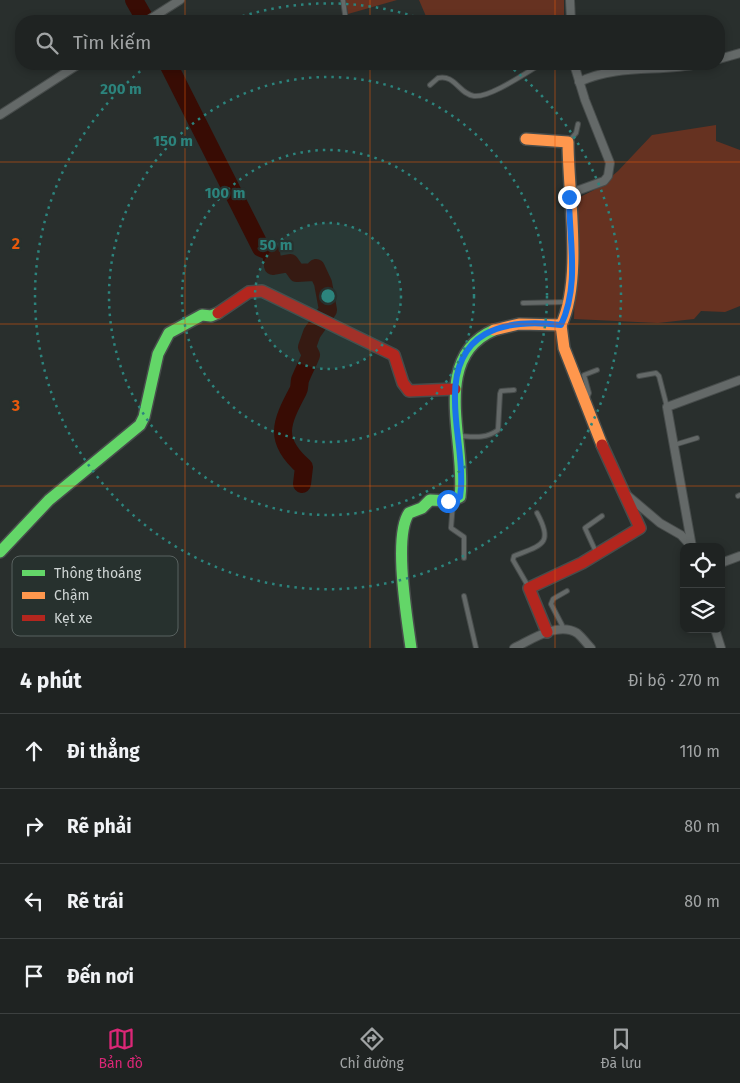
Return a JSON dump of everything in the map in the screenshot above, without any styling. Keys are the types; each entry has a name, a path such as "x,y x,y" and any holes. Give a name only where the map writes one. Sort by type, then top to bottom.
{"street":[{"path":"156,15 180,0"},
{"path":"570,0 571,15"},
{"path":"725,57 740,53"},
{"path":"0,115 70,70"},
{"path":"571,193 604,181 610,169 610,163 576,70"},
{"path":"579,82 597,75 626,70"},
{"path":"526,139 568,142 568,185 571,193 569,206 573,245 568,302 561,325 564,348 585,403 640,528 597,554 529,588 529,592 547,632"},
{"path":"0,552 26,522 46,503 140,424 144,417 158,354 169,333 202,315 210,316 220,312 249,292 262,291 394,354 398,360 401,379 409,391 455,389"},
{"path":"410,648 402,546 405,518 408,513 419,509 432,499 453,501 460,497 455,389 466,351 478,338 501,326 516,323 561,325"},
{"path":"691,543 667,406 740,380"},
{"path":"627,495 660,523 681,535 689,543"},
{"path":"725,562 740,556"},
{"path":"514,648 547,632 562,630 576,633 591,648"},
{"path":"716,633 721,648"}],"lane":[{"path":"343,0 345,15"},
{"path":"430,85 438,78 449,78 469,94 476,97 492,91 530,70"},
{"path":"568,142 574,138 578,124"},
{"path":"523,303 568,302"},
{"path":"585,403 589,393 584,375 597,370"},
{"path":"639,376 656,373 659,376 667,406"},
{"path":"458,436 478,438 491,435 498,430 500,394 501,392 514,390"},
{"path":"674,445 697,438"},
{"path":"453,501 451,528 464,537 464,558"},
{"path":"529,588 513,560 514,556 540,546 546,539 546,529 536,513"},
{"path":"597,554 584,528 602,516"},
{"path":"562,630 562,625 551,604 553,600 567,591"},
{"path":"464,596 476,648"}],"shaded area":[{"path":"346,0 397,0 348,14"},
{"path":"419,0 564,0 564,15 425,15"},
{"path":"716,125 716,141 740,150 740,306 725,312 701,311 694,319 658,323 574,319 578,198 598,188 618,171 652,135"}],"waterway":[{"path":"134,0 143,15"},
{"path":"171,70 261,248 271,252 273,266 290,263 297,273 313,272 316,268 323,283 328,310 312,333 307,347 311,355 300,380 299,390 287,413 283,431 284,440 288,448 304,467 302,484"}],"traffic: fast":[{"path":"0,552 49,500 140,425 144,417 158,354 169,333 202,315 211,316 218,313"},
{"path":"411,648 402,578 404,524 409,513 422,508 430,500 450,501 460,497 461,476 455,404 457,381 462,360 474,343 494,330"}],"traffic: slow":[{"path":"494,330 519,324 561,325 568,306 573,261 568,142 526,139"},
{"path":"561,325 564,348 602,445"}],"traffic: jam":[{"path":"218,313 249,292 262,291 394,355 403,383 409,391 455,389"},
{"path":"547,632 529,588 582,563 640,528 602,445"}],"route":[{"path":"448,501 453,501 460,497 462,479 455,384 466,351 478,338 501,326 516,323 561,325 566,315 573,245 569,197"}]}
